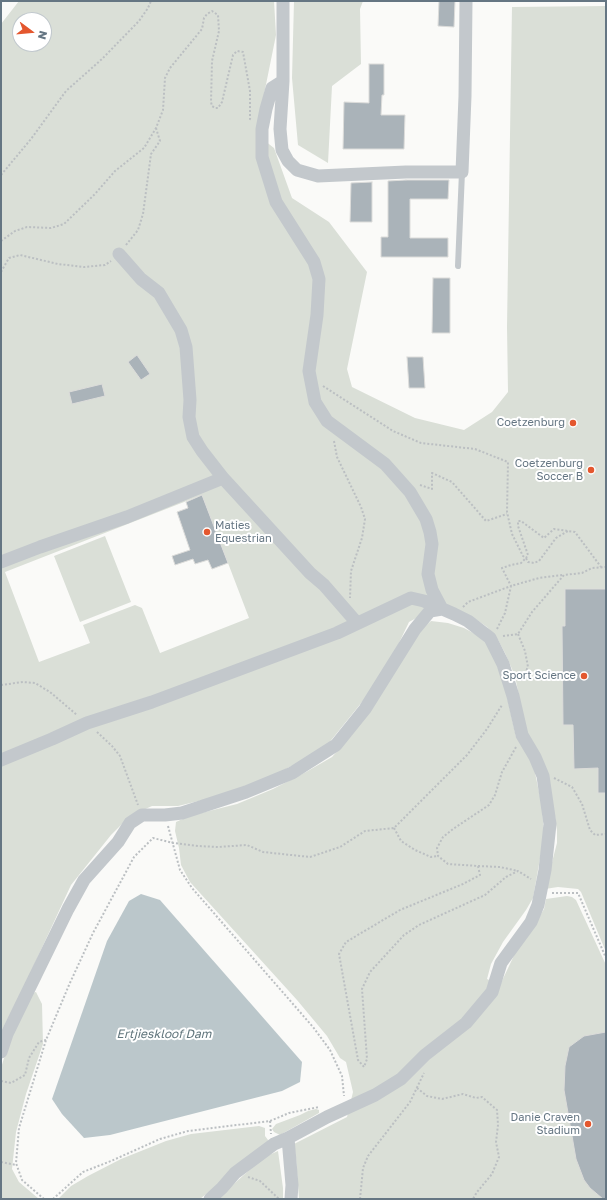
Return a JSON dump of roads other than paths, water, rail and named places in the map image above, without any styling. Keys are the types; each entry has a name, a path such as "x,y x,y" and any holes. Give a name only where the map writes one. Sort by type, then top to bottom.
{"street":[{"path":"283,1 283,81 280,130 282,150 288,161 297,170 318,176 406,172 462,172 466,1"},
{"path":"283,81 272,88 262,130 262,156 276,202 314,262 319,279 318,315 309,371 315,402 327,421 385,464 410,492 426,519 430,532 432,544 428,574 432,590 442,608"},
{"path":"119,254 141,279 159,293 181,330 186,347 190,400 189,417 193,437 202,451 223,478 357,623"},
{"path":"1,562 127,517 223,478"},
{"path":"1,760 86,723 152,702 337,633 411,598 442,608 468,622 490,638 503,664 513,696 522,735 543,776 550,824 548,848 538,905 531,922 501,963 492,992 466,1023 425,1055 400,1079 375,1095 274,1144 236,1173 210,1199"},
{"path":"1,1052 7,1034 17,1013 68,909 84,880 118,842 130,823 142,815 165,815 182,812 246,792 292,774 336,745 365,709 415,629 430,611 442,608"},
{"path":"288,1138 292,1186 291,1199"}],"lane":[{"path":"458,266 462,172"}],"water":[{"name":"Ertjieskloof Dam","path":"141,894 160,900 302,1062 300,1082 282,1091 110,1135 84,1138 62,1114 52,1099 107,941 129,901"}],"place":[{"name":"Coetzenburg","path":"573,423"},
{"name":"Coetzenburg Soccer B","path":"591,470"},
{"name":"Maties Equestrian","path":"207,532"},
{"name":"Sport Science","path":"584,676"},
{"name":"Danie Craven Stadium","path":"588,1124"}]}
